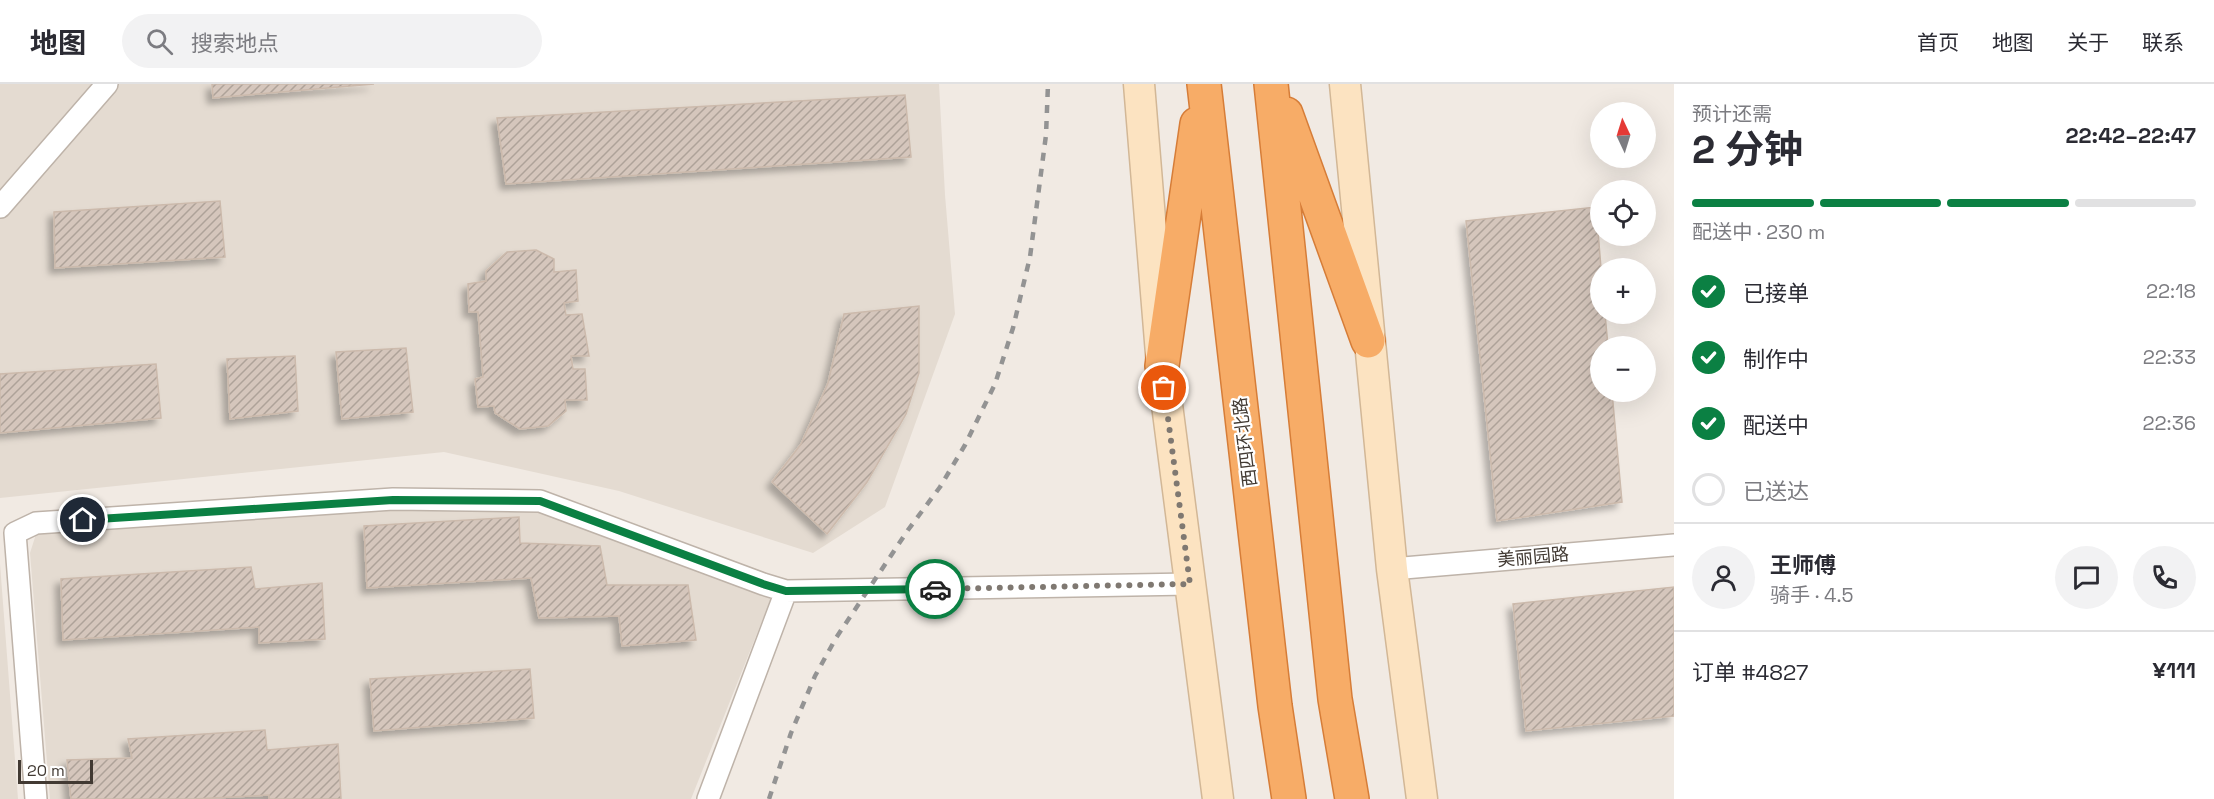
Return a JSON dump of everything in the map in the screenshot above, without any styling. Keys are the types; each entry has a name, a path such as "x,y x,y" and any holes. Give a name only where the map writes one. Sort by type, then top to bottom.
{"highway":[{"path":"1162,366 1203,84"},
{"name":"西四环北路","path":"1203,84 1275,706 1289,799"},
{"path":"1273,84 1368,341"},
{"path":"1273,84 1335,699 1352,799"}],"street":[{"path":"0,207 107,84"},
{"path":"1139,84 1162,366 1218,799"},
{"path":"1345,84 1368,341 1392,568 1422,799"},
{"path":"36,799 15,532 36,523 393,500 540,501 786,591 1190,584"},
{"name":"美丽园路","path":"1392,568 1674,545"},
{"path":"708,799 786,591"}],"shaded area":[{"path":"0,84 939,84 955,314 885,507 813,553 619,491 444,452 0,498"},
{"path":"450,507 539,511 772,596 691,799 50,799 30,553 37,531"},
{"path":"0,564 18,799 0,799"}],"building":[{"path":"212,84 374,84 213,98"},
{"path":"905,95 911,157 506,184 497,118"},
{"path":"220,201 225,257 55,268 54,212"},
{"path":"1590,208 1590,246 1599,246 1600,258 1590,258 1590,324 1606,324 1607,336 1590,336 1590,402 1613,402 1622,502 1497,521 1466,221"},
{"path":"536,250 554,259 554,272 576,270 578,301 564,303 566,315 582,314 589,356 571,356 573,369 585,369 587,400 565,400 566,411 548,426 520,429 495,413 494,406 478,407 475,379 483,377 478,312 469,312 468,284 486,281 486,271 507,252"},
{"path":"919,306 919,373 906,414 867,482 827,534 772,482 801,444 828,383 844,314"},
{"path":"406,348 413,412 342,419 336,352"},
{"path":"295,356 298,411 230,419 227,359"},
{"path":"156,364 161,418 0,433 0,374"},
{"path":"519,517 520,543 600,546 607,585 688,585 696,640 622,646 619,616 539,618 531,578 367,588 364,526"},
{"path":"251,567 255,589 322,583 325,639 259,643 259,627 63,640 61,579"},
{"path":"1674,587 1674,716 1526,731 1513,604"},
{"path":"530,669 534,718 374,731 370,679"},
{"path":"265,730 267,750 338,744 341,799 269,799 269,795 193,799 71,799 67,760 132,758 128,739"}],"railway":[{"path":"769,799 791,733 815,676 836,638 908,530 940,487 965,445 995,384 1013,328 1030,257 1046,135 1048,84"}],"way so far":[{"path":"935,589 1190,584 1164,388"}],"route":[{"path":"83,520 393,500 540,501 786,591 935,589"}]}
